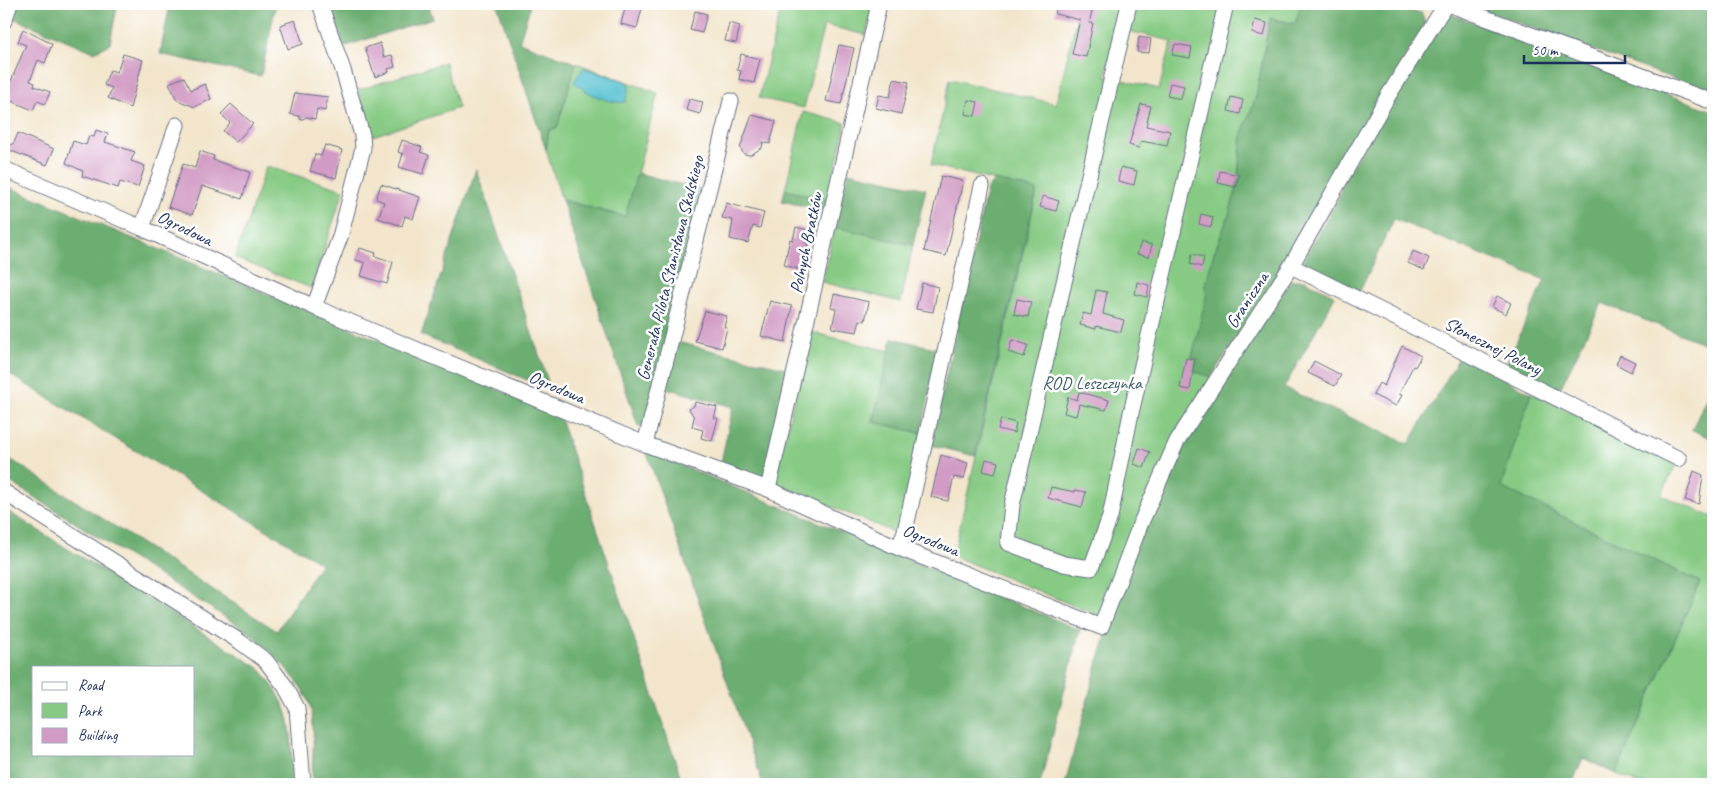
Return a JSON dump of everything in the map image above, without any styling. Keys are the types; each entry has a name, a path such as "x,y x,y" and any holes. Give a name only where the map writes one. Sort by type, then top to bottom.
{"street":[{"path":"4,21 10,4"},
{"path":"314,307 340,237 363,148 362,135 343,70 320,4"},
{"name":"Polnych Bratków","path":"768,489 879,4"},
{"path":"1129,4 1012,505 1008,543 1064,564 1090,568 1110,517 1131,413 1226,4"},
{"path":"1447,4 1713,102"},
{"name":"Graniczna","path":"1100,627 1140,525 1177,441 1291,266 1388,96 1447,4"},
{"name":"Generała Pilota Stanisława Skalskiego","path":"644,444 730,101"},
{"path":"142,228 177,126"},
{"name":"Ogrodowa","path":"4,169 142,228 314,307 644,444 768,489 898,548 1100,627"},
{"path":"898,548 904,531 982,186"},
{"name":"Słonecznej Polany","path":"1291,266 1679,459"},
{"path":"4,492 239,641 266,661 286,686 297,708 303,784"}],"green space":[{"path":"16,4 100,4 117,7 110,44 94,52 11,17"},
{"path":"170,4 276,4 261,76 160,54"},
{"path":"329,4 428,4 433,18 343,47"},
{"path":"497,4 531,4 519,42 576,63 557,128 549,130 546,150"},
{"path":"782,4 874,4 866,35 824,25 804,108 759,98"},
{"name":"ROD Leszczynka","path":"1080,4 1123,4 1106,76 1159,89 1172,41 1128,31 1133,4 1301,4 1295,24 1270,18 1256,97 1242,134 1237,188 1214,253 1205,287 1207,291 1211,377 1099,616 953,556 1037,191 931,165 950,79 1056,104"},
{"path":"1301,4 1386,4 1422,13 1425,23 1313,220 1211,377 1189,370 1207,292 1205,287 1214,253 1237,188 1242,134 1256,97 1270,18 1295,24"},
{"path":"1474,4 1713,4 1713,93 1475,7"},
{"path":"1448,13 1713,111 1713,347 1602,303 1558,393 1505,366 1545,280 1394,219 1359,293 1306,268 1303,261 1338,199 1345,177"},
{"path":"445,62 458,108 373,136 358,90"},
{"path":"576,63 658,93 626,217 562,200 546,150 549,130 557,128"},
{"path":"803,112 846,123 828,200 785,190"},
{"path":"266,166 344,190 311,288 235,258"},
{"path":"476,169 551,390 421,335"},
{"path":"848,172 926,189 913,245 835,227"},
{"path":"637,173 702,190 644,429 638,426 562,200 625,217"},
{"path":"995,180 1037,190 975,456 931,445 987,189"},
{"path":"4,185 559,415 683,784 312,784 313,731 309,703 296,680 277,658 249,632 4,478 4,455 277,631 321,563 4,371"},
{"path":"785,190 828,200 826,211 782,201"},
{"path":"835,227 913,245 901,302 822,282"},
{"path":"1291,280 1305,280 1335,296 1284,388 1409,444 1460,356 1531,393 1501,487 1700,582 1616,774 1583,758 1572,784 1065,784 1098,661 1142,529 1179,449"},
{"path":"810,332 890,351 873,421 921,433 898,534 774,483"},
{"path":"892,338 939,349 921,433 873,422"},
{"path":"677,342 789,369 763,479 721,462 733,407 666,388"},
{"path":"1713,382 1713,439 1692,430"},
{"path":"1531,393 1677,463 1661,495 1713,517 1713,784 1639,784 1616,774 1700,582 1500,487"},
{"path":"646,451 1080,630 1040,784 763,784"},
{"path":"4,509 259,668 280,697 286,710 292,749 291,784 4,784"}],"water":[{"path":"584,68 627,82 629,88 625,102 598,97 574,82"}],"building":[{"path":"626,4 643,4 637,28 621,24"},
{"path":"1057,4 1094,4 1089,23 1093,23 1086,57 1072,54 1080,20 1055,14"},
{"path":"695,11 707,14 702,33 690,30"},
{"path":"295,20 303,44 288,49 280,25"},
{"path":"1255,20 1267,23 1264,36 1252,33"},
{"path":"729,23 740,26 736,43 725,41"},
{"path":"23,29 52,44 45,63 38,60 30,81 35,83 34,86 50,92 45,104 37,101 33,110 4,98 26,45 18,42"},
{"path":"1139,37 1151,39 1149,53 1137,52"},
{"path":"380,43 384,57 392,55 395,67 388,69 389,72 375,77 365,48"},
{"path":"1175,44 1192,47 1190,58 1172,55"},
{"path":"839,45 854,48 841,104 826,101"},
{"path":"123,54 143,60 130,108 108,98 112,88 104,85 110,70 117,72"},
{"path":"741,54 760,59 754,83 739,79 741,71 737,70"},
{"path":"184,77 191,90 205,84 211,99 195,107 177,100 169,83"},
{"path":"894,79 909,82 901,114 876,108 879,95 890,97"},
{"path":"1170,83 1184,86 1181,99 1167,96"},
{"path":"295,93 328,97 325,111 317,109 315,119 306,117 301,120 299,116 290,114"},
{"path":"1231,97 1243,100 1240,114 1228,111"},
{"path":"689,99 703,102 700,114 686,110"},
{"path":"968,100 978,102 975,116 965,114"},
{"path":"231,104 253,124 236,142 223,131 230,123 221,114"},
{"path":"1141,104 1151,106 1146,126 1170,131 1167,146 1141,141 1139,148 1129,145"},
{"path":"752,115 776,121 770,144 763,142 762,148 750,155 744,154 740,148"},
{"path":"96,130 108,134 105,142 135,152 131,161 145,166 138,187 120,182 118,188 82,176 83,171 66,163 73,141 86,145 89,136 94,137"},
{"path":"18,133 54,149 47,165 4,148 14,143"},
{"path":"402,140 422,147 420,152 429,155 423,174 399,167 403,154 398,152"},
{"path":"325,145 342,150 336,178 310,171 315,154 321,156"},
{"path":"200,151 214,156 213,160 250,172 242,199 202,186 192,215 168,207 183,164 195,168"},
{"path":"1121,167 1137,171 1134,185 1118,181"},
{"path":"1220,171 1239,175 1236,187 1218,183"},
{"path":"941,176 963,181 946,256 924,251"},
{"path":"381,184 420,197 413,219 405,216 402,226 378,218 384,202 376,199"},
{"path":"1043,196 1059,201 1056,211 1040,207"},
{"path":"726,203 764,213 760,228 753,226 748,243 730,239 733,220 722,218"},
{"path":"1201,214 1213,217 1211,227 1199,224"},
{"path":"796,227 808,230 805,243 808,243 802,270 784,265 790,239 793,240"},
{"path":"1141,242 1152,245 1149,257 1137,254"},
{"path":"360,248 376,253 375,256 393,262 387,284 361,276 365,263 356,260"},
{"path":"1413,251 1429,258 1424,270 1408,263"},
{"path":"1192,254 1204,257 1202,267 1190,264"},
{"path":"1137,282 1149,285 1147,297 1135,294"},
{"path":"922,283 938,287 933,312 916,309"},
{"path":"1096,290 1107,292 1103,314 1124,320 1121,332 1096,326 1096,329 1080,325 1083,313 1091,315"},
{"path":"834,294 869,302 865,321 860,320 857,332 832,328 836,309 831,307"},
{"path":"1497,296 1511,303 1506,314 1492,307"},
{"path":"1017,299 1031,302 1028,317 1014,314"},
{"path":"770,301 792,306 785,342 761,336"},
{"path":"705,311 727,316 724,327 727,328 722,348 695,341"},
{"path":"1012,340 1028,345 1024,357 1008,352"},
{"path":"1402,346 1421,356 1415,367 1413,366 1399,394 1402,395 1396,406 1373,395 1379,383 1384,386"},
{"path":"1620,355 1635,362 1631,372 1616,364"},
{"path":"1186,358 1195,359 1190,390 1180,388"},
{"path":"1314,361 1341,375 1335,386 1308,373"},
{"path":"1079,392 1109,400 1106,410 1079,404 1076,416 1064,413 1068,397 1077,400"},
{"path":"695,402 717,407 714,418 718,418 712,441 701,438 703,430 692,427 694,417 689,409 694,406"},
{"path":"1001,419 1016,423 1014,433 998,429"},
{"path":"1139,448 1150,452 1144,468 1134,464"},
{"path":"941,455 968,463 964,479 954,477 948,501 931,497"},
{"path":"986,459 998,462 995,474 983,471"},
{"path":"1694,471 1703,475 1699,504 1685,500"},
{"path":"1051,487 1075,492 1075,490 1086,492 1082,507 1048,498"}]}
